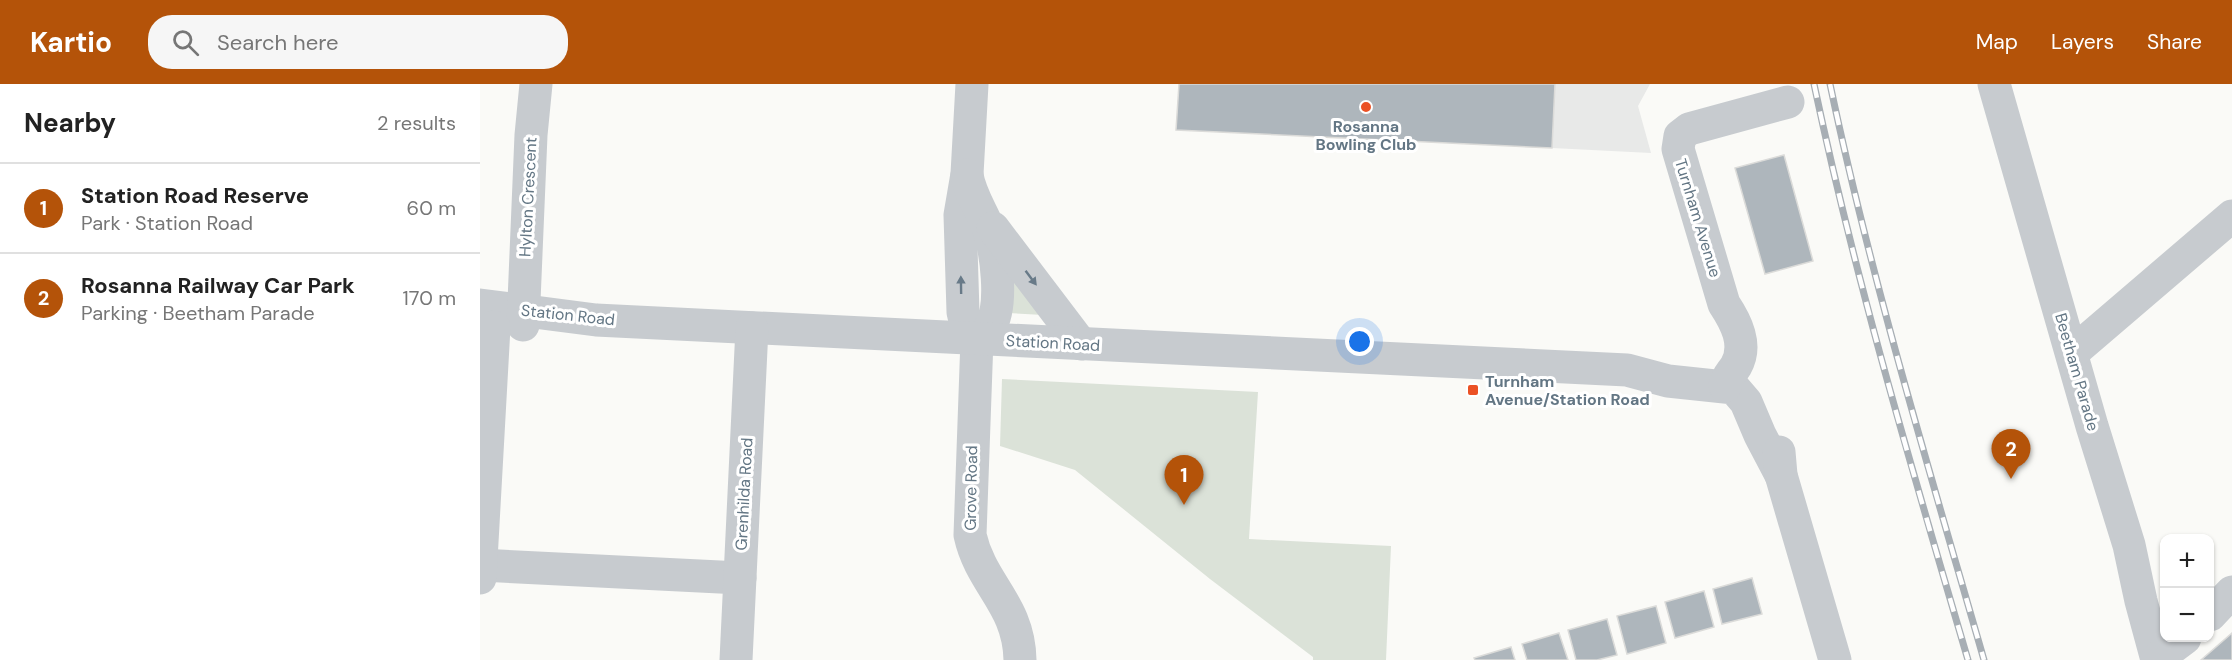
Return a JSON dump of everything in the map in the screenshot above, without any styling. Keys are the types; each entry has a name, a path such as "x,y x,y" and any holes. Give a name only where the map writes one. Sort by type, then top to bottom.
{"street":[{"name":"Hylton Crescent","path":"480,578 500,319 531,135 536,84"},
{"name":"Grove Road","path":"972,84 967,174 960,214 962,305 966,325 977,339 970,535 977,562 1010,612 1016,626 1019,636 1020,660"},
{"name":"Beetham Parade","path":"1994,84 2157,644"},
{"name":"Turnham Avenue","path":"1788,102 1689,129 1680,136 1678,149 1724,304 1735,380 1781,474 1835,660"},
{"name":"Grove Road","path":"967,174 995,255 995,315 990,327 977,339"},
{"path":"983,215 1081,344"},
{"path":"2072,353 2232,216"},
{"name":"Station Road","path":"500,319 596,320 1627,370 1668,381 1735,380"},
{"name":"Grenhilda Road","path":"736,660 752,328"},
{"path":"480,565 740,578"},
{"path":"2214,591 2232,579"},
{"path":"2214,611 2232,592"}],"shaded area":[{"path":"1555,84 1650,84 1638,106 1651,153 1552,148"},
{"path":"1009,269 1043,315 1008,313"},
{"path":"1002,379 1258,392 1249,539 1391,546 1386,660 1313,660 1313,657 1210,579 1075,470 1000,446"}],"building":[{"name":"Rosanna Bowling Club","path":"1179,84 1555,84 1552,148 1176,130"},
{"path":"1784,155 1813,261 1765,274 1735,168"},
{"path":"1752,578 1762,614 1722,624 1713,589"},
{"path":"1704,591 1714,627 1675,638 1665,602"},
{"path":"1656,606 1666,643 1627,654 1617,616"},
{"path":"1607,619 1617,655 1597,660 1576,660 1568,630"},
{"path":"1559,633 1568,660 1527,660 1522,644"},
{"path":"2232,633 2232,660 2201,660"},
{"path":"1511,647 1515,660 1475,660 1474,658"}],"railway":[{"path":"1814,84 1866,302 1968,660"},
{"path":"1830,84 1882,302 1984,660"}],"place":[{"name":"Rosanna Bowling Club","path":"1366,107"},
{"name":"Turnham Avenue/Station Road","path":"1473,390"},
{"name":"Rosanna Railway Car Park","path":"2011,479"},
{"name":"Station Road Reserve","path":"1184,505"}]}
